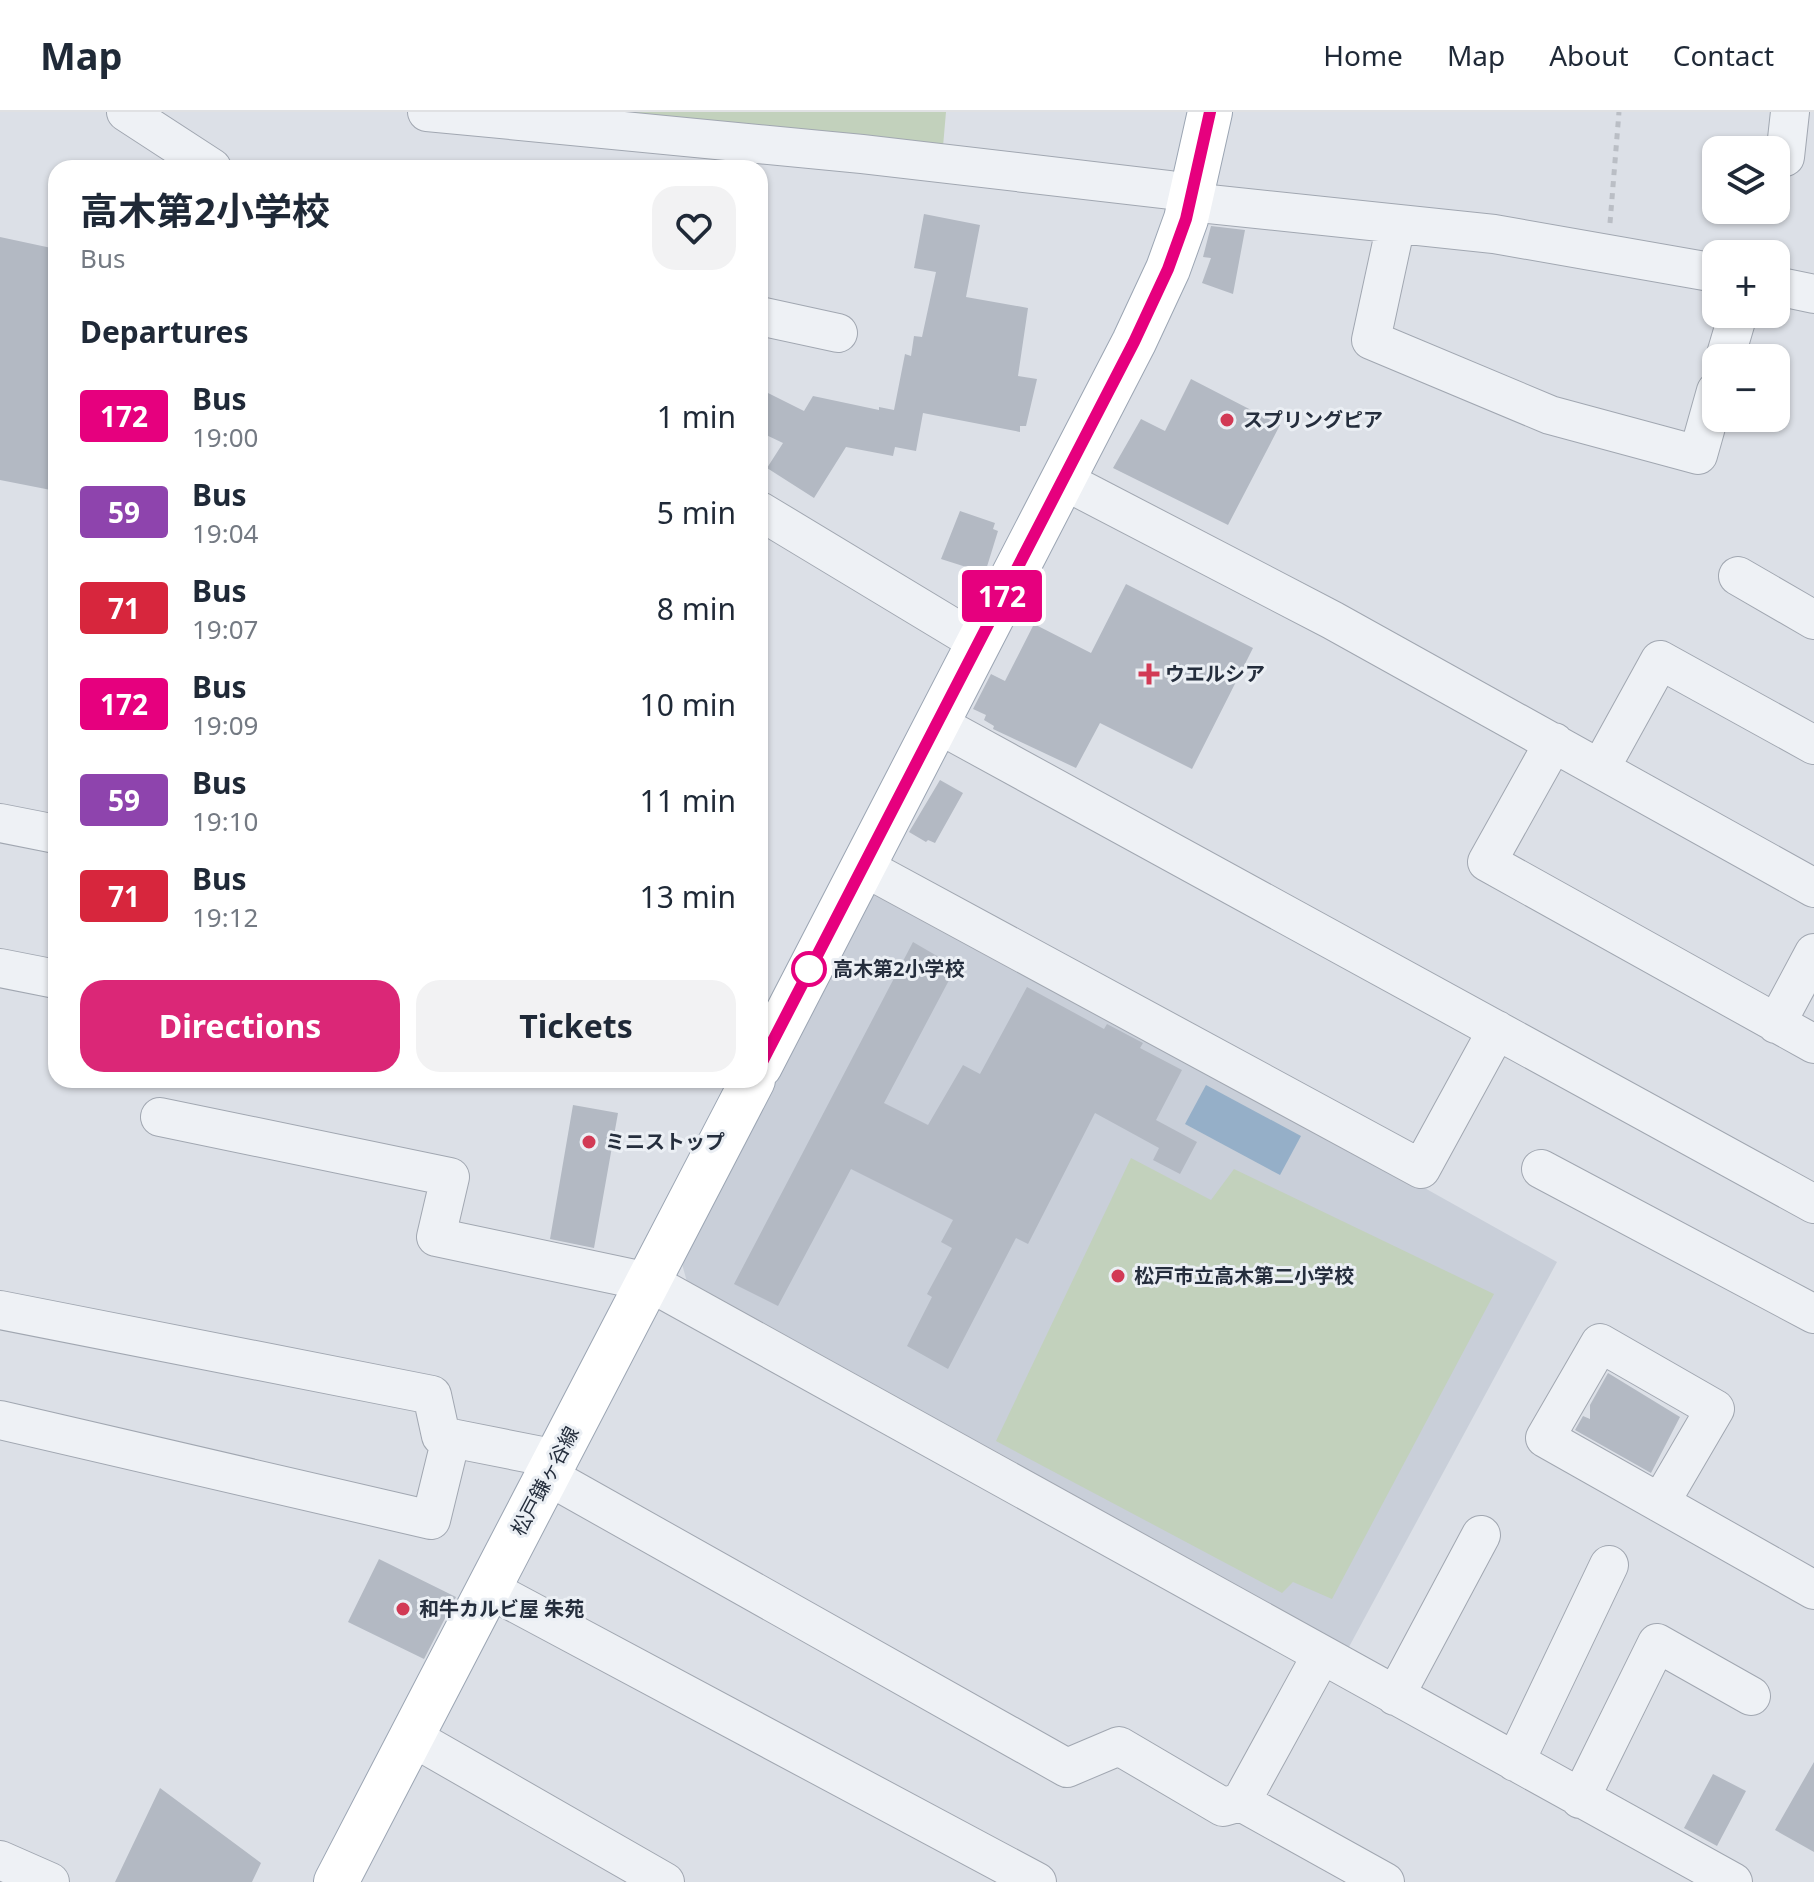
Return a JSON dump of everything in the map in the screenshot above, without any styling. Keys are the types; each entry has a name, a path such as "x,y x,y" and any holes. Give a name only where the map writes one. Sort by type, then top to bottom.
{"main road":[{"name":"松戸鎌ヶ谷線","path":"768,1042 1063,480 1168,269 1191,195 1210,112"},
{"name":"松戸鎌ヶ谷線","path":"336,1882 649,1282 744,1088"}],"street":[{"path":"126,112 200,160"},
{"path":"427,112 862,154 1170,190 1209,204 1494,234 1702,270"},
{"path":"1787,136 1790,112"},
{"path":"1396,224 1371,340 1550,415 1698,455 1704,432"},
{"path":"1790,289 1814,294"},
{"path":"768,318 838,333"},
{"path":"1063,480 1601,767 1814,888"},
{"path":"768,516 977,642"},
{"path":"1738,576 1814,620"},
{"path":"1601,767 1660,660 1814,745"},
{"path":"936,723 1814,1204"},
{"path":"1554,742 1487,862 1814,1044"},
{"path":"0,823 48,832"},
{"path":"862,866 1421,1169 1497,1030"},
{"path":"1776,1024 1814,953"},
{"path":"0,968 48,977"},
{"path":"160,1117 450,1177 436,1237 649,1282 1733,1882"},
{"path":"1541,1169 1814,1314"},
{"path":"0,1310 432,1395 441,1436 552,1468 1067,1768 1119,1746 1223,1807 1241,1802 1385,1882"},
{"path":"1660,1503 1715,1409 1600,1343 1545,1438 1660,1503 1814,1590"},
{"path":"0,1420 431,1520 451,1438"},
{"path":"1395,1696 1481,1535"},
{"path":"1515,1762 1609,1565"},
{"path":"489,1589 1037,1882"},
{"path":"1580,1799 1657,1643 1751,1696"},
{"path":"1241,1802 1321,1656"},
{"path":"412,1737 665,1882"},
{"path":"0,1828 25,1871"}],"path":[{"path":"1608,252 1619,112"}],"shaded area":[{"name":"松戸市立高木第二小学校","path":"886,887 1557,1262 1343,1658 689,1289 682,1264 873,893"}],"green space":[{"path":"537,112 946,112 942,158"},
{"path":"1131,1158 1211,1200 1234,1169 1494,1294 1332,1599 1293,1582 1282,1593 996,1441"}],"water":[{"path":"1206,1085 1301,1136 1280,1175 1185,1124"}],"building":[{"path":"924,214 980,225 966,297 1028,308 1018,376 1037,379 1026,426 1020,426 1020,432 923,413 916,451 895,447 893,456 846,447 814,498 768,469 783,443 768,436 768,393 804,411 813,396 879,410 879,407 894,410 905,354 911,356 914,336 922,337 936,272 914,268"},
{"path":"1211,226 1245,230 1233,294 1202,283 1211,258 1203,257"},
{"path":"0,237 48,247 48,489 0,480"},
{"path":"1191,379 1280,425 1228,525 1113,468 1141,419 1165,431"},
{"path":"960,511 995,523 993,529 998,531 985,573 941,559"},
{"path":"1126,584 1253,648 1192,769 1100,723 1076,768 993,729 994,726 984,720 986,715 973,709 991,674 1005,681 1034,624 1091,653"},
{"path":"940,780 963,793 935,843 926,842 909,832"},
{"path":"913,942 956,967 884,1103 928,1125 963,1065 980,1074 1027,987 1104,1029 1107,1024 1143,1043 1140,1048 1182,1070 1156,1120 1197,1142 1180,1174 1153,1160 1159,1148 1095,1113 1028,1244 1016,1238 948,1369 907,1346 932,1297 927,1294 952,1248 941,1242 953,1220 851,1169 778,1306 734,1284"},
{"path":"573,1105 618,1113 594,1248 550,1239"},
{"path":"1608,1373 1680,1417 1651,1473 1575,1430 1583,1416 1590,1419 1590,1405"},
{"path":"379,1559 456,1597 424,1659 348,1622"},
{"path":"1814,1762 1814,1852 1775,1830"},
{"path":"1713,1774 1746,1791 1717,1846 1684,1828"},
{"path":"160,1788 261,1863 252,1882 115,1882"}],"bus line":[{"name":"172","path":"768,1050 1134,342 1168,269 1186,219 1210,112"}],"place":[{"name":"スプリングピア","path":"1227,420"},
{"name":"ウエルシア","path":"1149,674"},
{"name":"高木第2小学校","path":"809,969"},
{"name":"ミニストップ","path":"589,1142"},
{"name":"松戸市立高木第二小学校","path":"1118,1276"},
{"name":"和牛カルビ屋 朱苑","path":"403,1609"}]}
